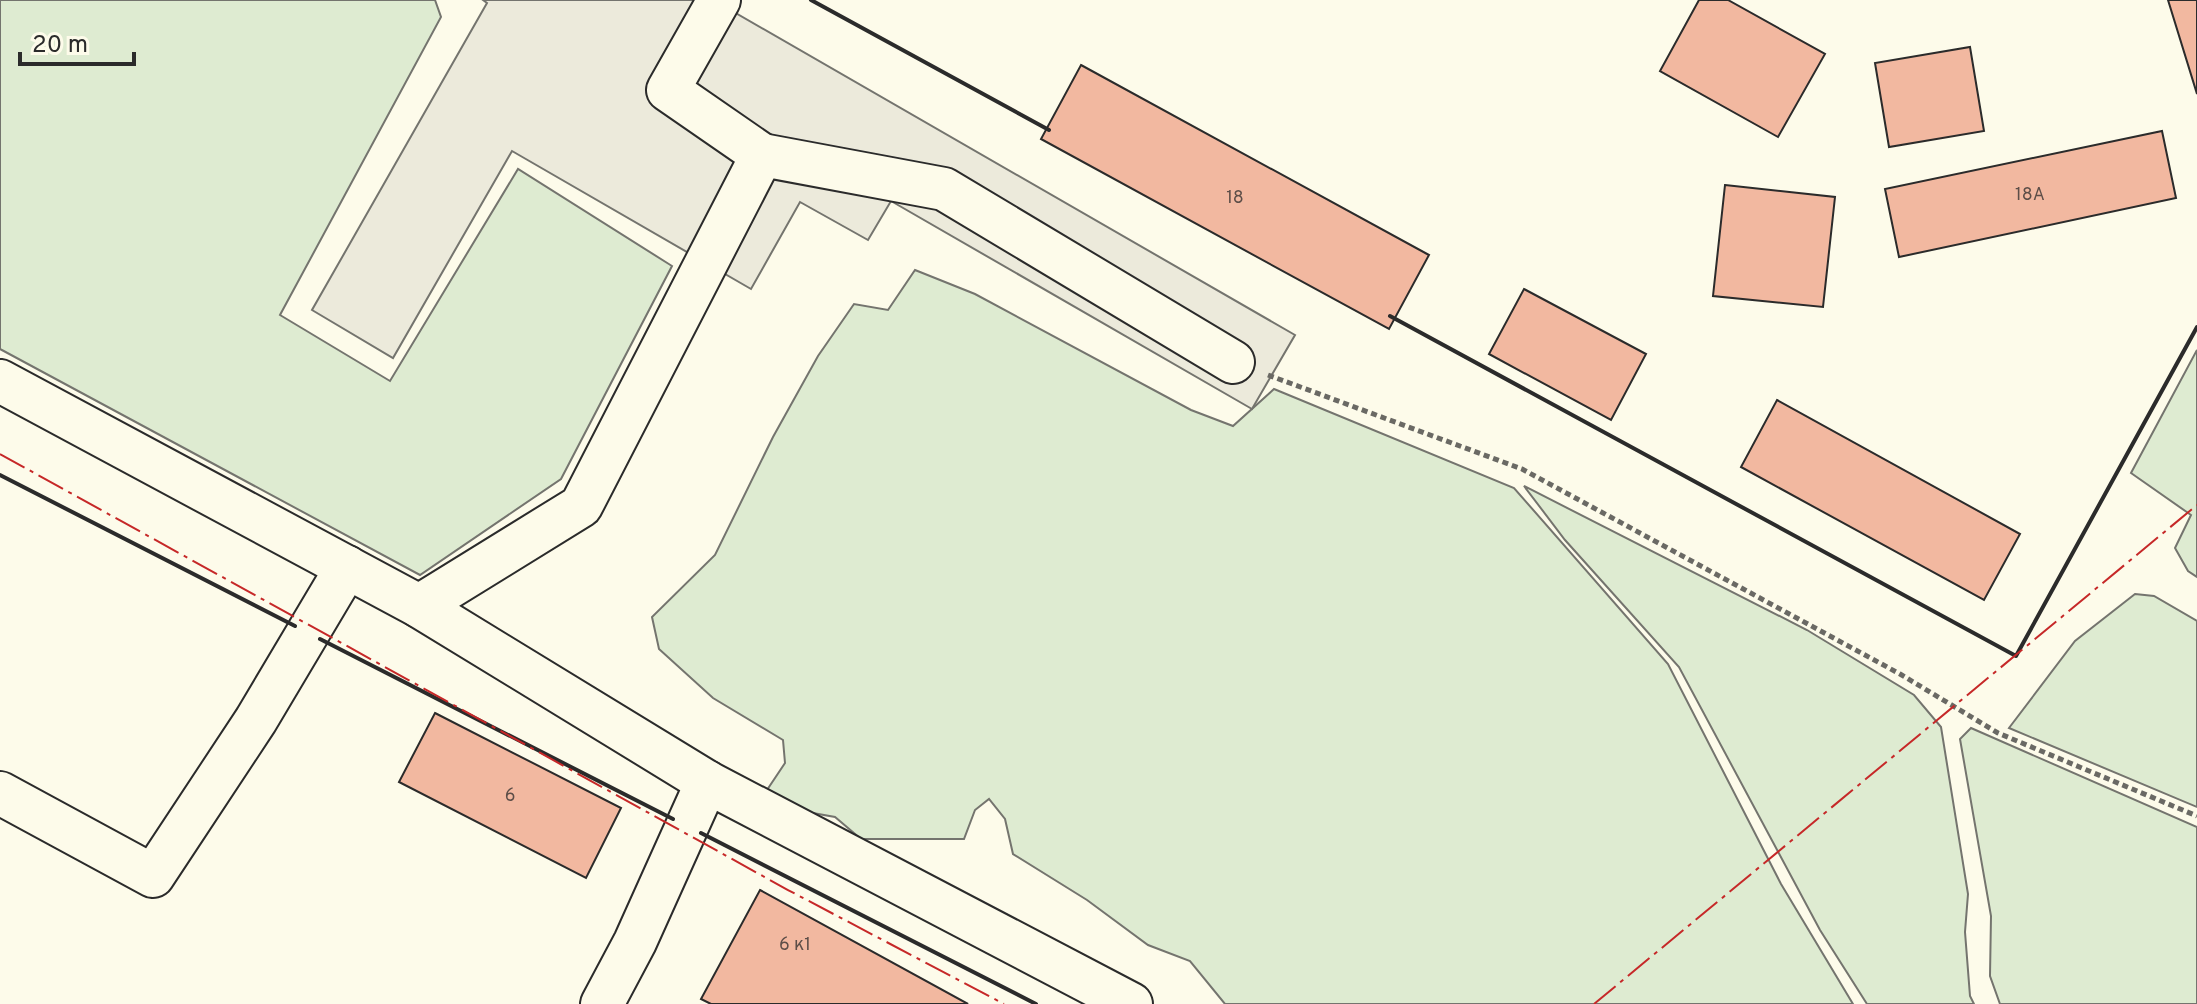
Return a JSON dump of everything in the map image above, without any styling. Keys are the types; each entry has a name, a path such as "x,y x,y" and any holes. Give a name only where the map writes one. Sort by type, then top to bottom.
{"lane":[{"path":"719,0 668,90 762,155 944,189 1233,362"},
{"path":"419,606 581,506 762,155"},
{"path":"0,381 419,606 707,782 1131,1004"},
{"path":"0,793 153,876 256,720 347,567"},
{"path":"602,1004 635,942 707,782"}],"path":[{"path":"1233,362 1522,469 1900,674 1998,733 2197,816"}],"green space":[{"path":"0,0 435,0 441,17 280,315 390,381 518,169 672,266 561,479 420,575 0,349"},
{"path":"915,270 975,294 1191,410 1233,426 1274,389 1514,488 1668,664 1781,884 1853,1004 1225,1004 1190,961 1148,945 1087,900 1013,854 1005,819 989,799 975,810 964,839 861,839 835,817 796,810 767,790 785,763 783,740 713,698 659,649 652,617 715,555 773,437 818,356 854,304 888,310"},
{"path":"2197,350 2197,577 2188,571 2175,548 2191,515 2131,473"},
{"path":"1524,486 1807,630 1914,695 1941,727 1968,894 1965,932 1970,996 1974,1004 1867,1004 1820,930 1679,667 1565,540"},
{"path":"2135,594 2154,596 2197,621 2197,807 2009,728 2075,641"},
{"path":"1971,728 2197,827 2197,1004 2000,1004 1990,976 1991,916 1960,739"}],"shaded area":[{"path":"483,0 713,0 1295,335 1252,409 891,201 868,240 800,202 751,289 512,151 393,358 312,310 487,3"}],"building":[{"path":"1699,0 1728,0 1825,54 1778,137 1660,71"},
{"path":"2168,0 2197,0 2197,94"},
{"path":"1970,47 1984,131 1889,147 1875,63"},
{"path":"1081,65 1429,255 1389,329 1041,139"},
{"path":"2162,131 2176,198 1899,257 1885,189"},
{"path":"1725,185 1835,197 1823,307 1713,296"},
{"path":"1524,289 1646,354 1611,420 1489,354"},
{"path":"1777,400 2020,534 1984,600 1741,467"},
{"path":"435,713 621,808 586,878 399,782"},
{"path":"760,890 968,1004 711,1004 701,999"}],"wall":[{"path":"811,0 1049,130"},
{"path":"1390,316 2016,656 2197,327"},
{"path":"0,475 295,626"},
{"path":"320,639 673,819"},
{"path":"701,833 1036,1004"}],"power":[{"path":"0,454 788,890 1004,1004"},
{"path":"1594,1004 2197,505"}]}
